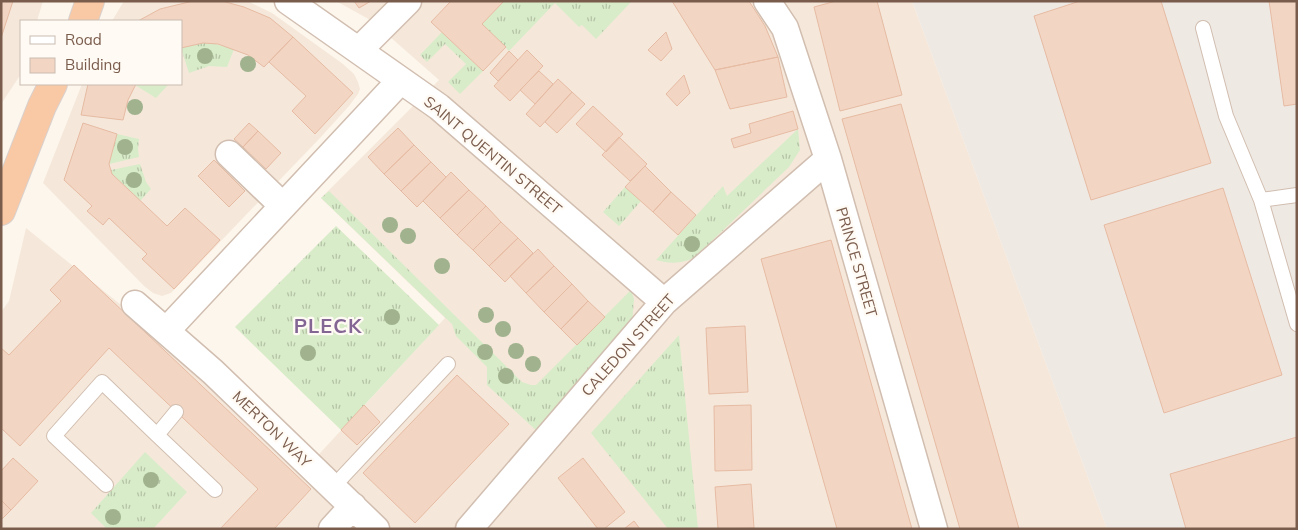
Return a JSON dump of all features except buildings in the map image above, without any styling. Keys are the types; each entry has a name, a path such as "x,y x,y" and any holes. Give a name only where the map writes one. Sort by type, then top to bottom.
{"highway":[{"path":"82,20 90,1"},
{"path":"1,212 42,106 52,85"}],"street":[{"name":"SAINT QUENTIN STREET","path":"288,1 439,107 664,302"},
{"path":"359,50 408,1"},
{"name":"PRINCE STREET","path":"767,1 786,28 828,160 934,529"},
{"path":"166,331 400,81"},
{"path":"228,154 283,206"},
{"name":"CALEDON STREET","path":"469,529 664,302 828,160"},
{"name":"MERTON WAY","path":"135,304 166,331 207,378 333,487 376,529"},
{"path":"332,529 353,506"}],"lane":[{"path":"1203,28 1226,116 1261,200 1297,324"},
{"path":"1261,200 1297,195"},
{"path":"333,487 448,364"},
{"path":"106,485 54,436 102,382 215,490"},
{"path":"157,435 176,412"}],"shaded area":[{"path":"1,1 43,1 37,20 20,20 20,76 1,104"},
{"path":"124,1 247,1 272,13 343,64 354,74 360,89 349,106 320,138 171,293 162,296 153,293 144,286 43,183 82,85 182,85 182,20 113,20"},
{"path":"336,1 912,1 1107,529 1,529 1,312 9,301 26,228 152,330 309,465 445,318 321,198 439,80 372,21"},
{"path":"912,1 1297,1 1297,529 1107,529"}],"green space":[{"path":"504,1 632,1 596,39 582,25 579,27 555,3 509,51 482,24"},
{"path":"442,32 483,71 460,94 448,82 466,64 445,44 427,62 420,55"},
{"path":"212,43 234,49 227,67 209,66 189,73 182,48"},
{"path":"135,85 168,85 156,98"},
{"path":"798,129 800,150 789,167 696,256 687,261 677,262 656,260 723,186 727,196"},
{"path":"117,134 139,139 139,157 109,164"},
{"path":"140,164 146,182 151,189 140,201 112,174 111,170"},
{"path":"625,187 641,201 619,226 603,212"},
{"path":"329,191 522,382 536,385 631,290 634,299 632,324 539,433 487,385 487,367 456,336 452,324 321,198"},
{"path":"336,226 439,325 341,430 235,327"},
{"path":"679,335 698,529 668,529 591,433"},
{"path":"145,452 187,492 153,529 107,529 91,513"}],"district":[{"name":"PLECK","path":"328,325"}]}
